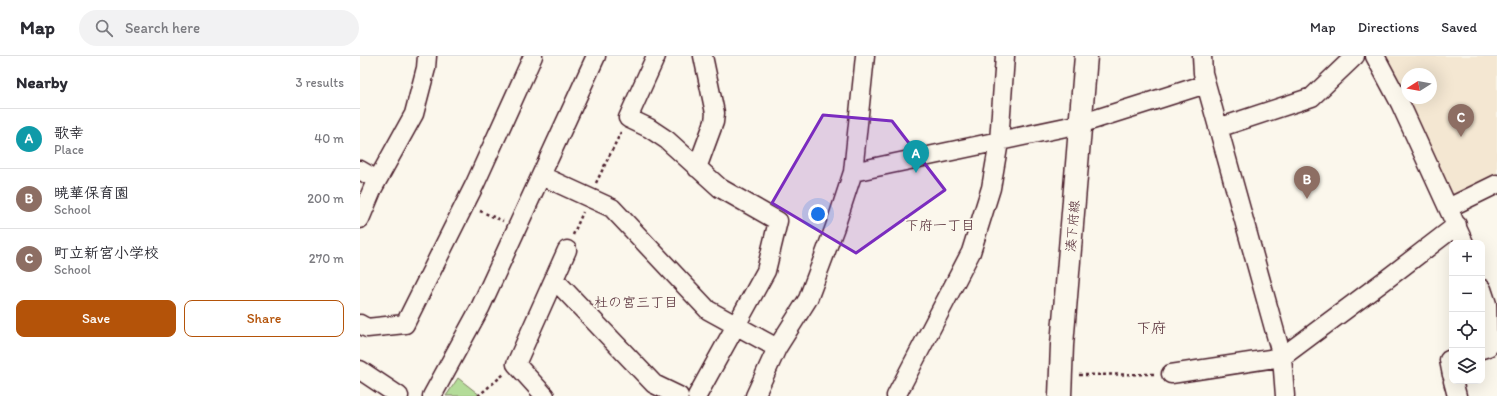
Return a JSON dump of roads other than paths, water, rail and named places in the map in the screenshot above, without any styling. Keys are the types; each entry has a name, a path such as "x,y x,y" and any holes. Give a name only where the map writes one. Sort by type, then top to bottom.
{"main road":[{"name":"湊下府線","path":"1060,396 1086,56"}],"street":[{"path":"360,219 377,180 414,114 426,68 427,56"},
{"path":"360,324 368,328 405,324 465,204 533,56"},
{"path":"432,396 480,308 596,56"},
{"path":"656,56 628,118 649,128 667,140 720,188 778,221 766,271 697,396"},
{"path":"697,168 714,122 715,112 703,56"},
{"path":"755,396 777,348 808,299 835,227 853,172 865,56"},
{"path":"896,396 971,252 991,188 999,142 1005,56"},
{"path":"1202,56 1203,74 1282,357 1285,396"},
{"path":"1218,128 1312,97 1355,56"},
{"path":"1375,56 1400,103 1463,240"},
{"path":"853,172 1080,124 1206,84"},
{"path":"360,170 377,180"},
{"path":"542,176 589,196 612,208 708,310 777,348"},
{"path":"1448,208 1497,184"},
{"path":"1171,374 1282,357 1457,225"},
{"path":"545,396 516,364 567,250"},
{"path":"554,279 654,384 679,396"},
{"path":"1485,298 1487,304 1488,347 1485,348"},
{"path":"360,370 399,396"},
{"path":"1455,384 1457,396"}],"place":[{"name":"町立新宮小学校","path":"1461,137"},
{"name":"歌幸","path":"916,173"},
{"name":"暁華保育園","path":"1307,199"}],"district":[{"name":"下府一丁目","path":"940,225"},
{"name":"杜の宮三丁目","path":"636,302"},
{"name":"下府","path":"1151,328"}]}
